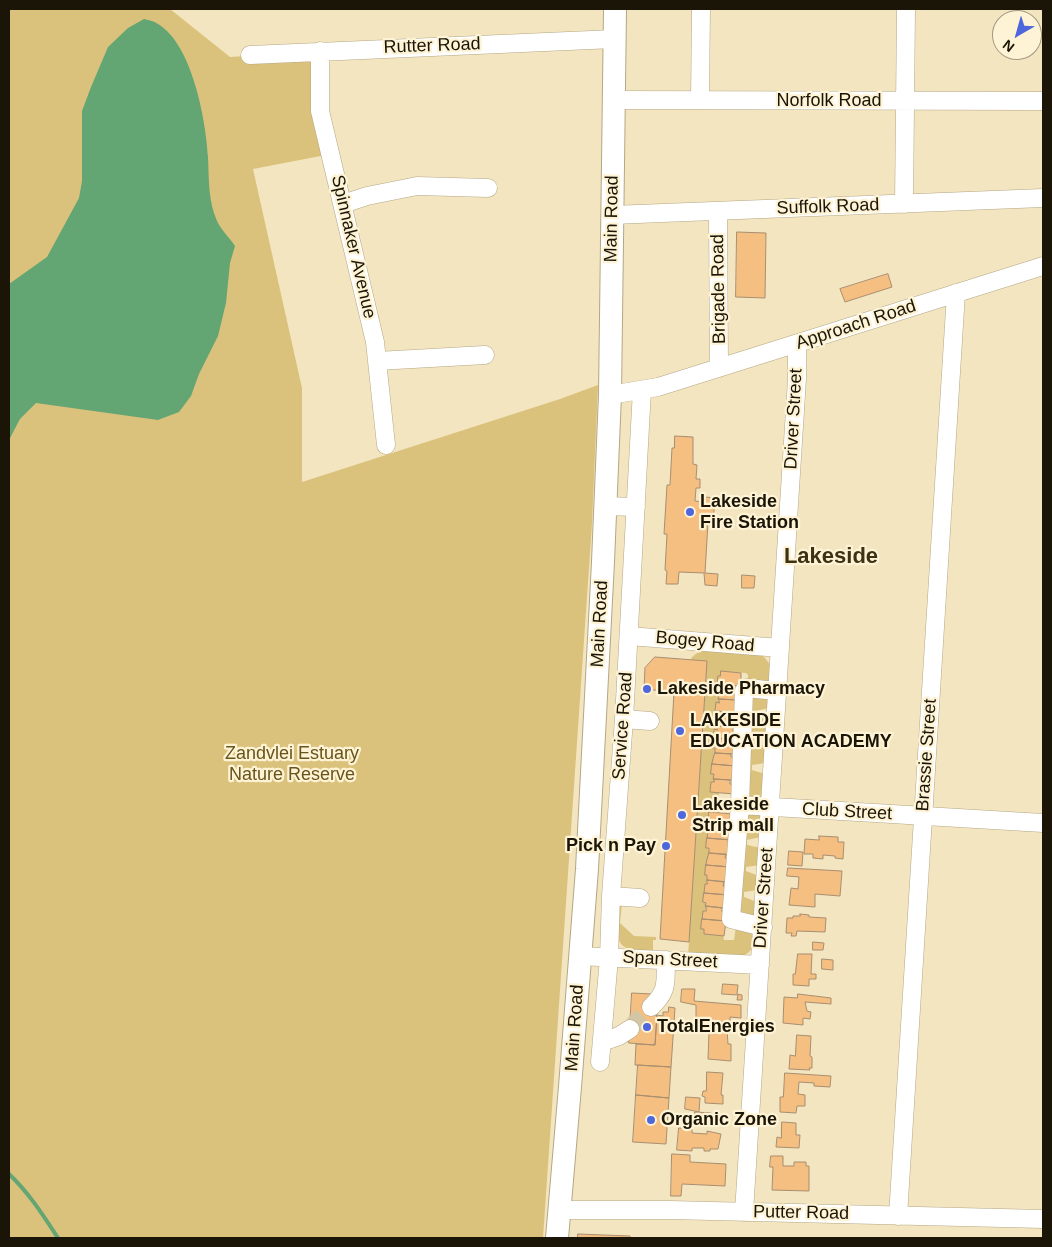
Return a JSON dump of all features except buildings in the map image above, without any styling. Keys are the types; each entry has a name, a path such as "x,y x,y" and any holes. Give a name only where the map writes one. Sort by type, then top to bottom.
{"main road":[{"name":"Main Road","path":"557,1238 587,869 606,506 610,395 615,9"}],"street":[{"path":"700,100 701,9"},
{"path":"904,204 906,9"},
{"name":"Rutter Road","path":"250,55 614,39"},
{"name":"Spinnaker Avenue","path":"320,51 320,111 375,342 386,444"},
{"name":"Norfolk Road","path":"614,100 1043,101"},
{"path":"343,204 367,196 417,186 488,188"},
{"name":"Suffolk Road","path":"612,215 1043,198"},
{"name":"Brigade Road","path":"718,211 719,368"},
{"name":"Approach Road","path":"610,395 658,387 1043,266"},
{"name":"Brassie Street","path":"898,1216 956,294"},
{"name":"Driver Street","path":"744,1212 797,379 796,344"},
{"path":"377,361 485,355"},
{"name":"Service Road","path":"600,1062 609,958 611,896 624,719 642,390"},
{"path":"606,506 636,507"},
{"name":"Bogey Road","path":"629,636 780,648"},
{"path":"762,927 732,921 731,918 745,805 744,690 746,688 778,691"},
{"path":"624,719 650,721"},
{"name":"Club Street","path":"745,805 1043,823"},
{"path":"611,896 640,898"},
{"name":"Span Street","path":"580,956 760,965"},
{"path":"651,1007 660,999 664,990 666,960"},
{"path":"602,1042 619,1036 630,1029"},
{"name":"Putter Road","path":"560,1210 1043,1219"}],"green space":[{"name":"Zandvlei Estuary Nature Reserve","path":"9,9 170,9 230,57 320,51 331,154 253,169 302,388 302,482 598,385 592,524 543,1238 9,1238"},
{"path":"701,650 760,654 769,664 771,671 770,685 748,680 746,673 721,672 714,782 710,792 719,793 718,813 709,812 711,822 704,934 723,935 724,940 734,940 736,926 755,929 752,949 745,955 730,958 688,956 707,661 691,660"},
{"path":"770,693 769,708 756,711 756,716 769,720 767,734 754,736 754,742 767,747 766,763 752,765 752,770 765,774 763,798 750,802 743,782 751,772 751,765 747,764 746,745 753,744 753,739 746,736 749,718 754,717 755,713 751,711 752,694"},
{"path":"749,810 763,816 761,837 747,840 747,845 761,848 760,865 746,867 746,871 759,876 758,890 744,892 744,897 757,902 756,917 739,916 742,894 738,891 742,872 744,872 746,840 741,839"},
{"path":"622,903 620,923 634,936 656,937 656,940 653,940 653,953 629,949 623,946 618,935 619,905"}],"shaded area":[{"path":"144,19 156,23 170,34 180,48 188,65 195,84 204,123 212,206 219,224 235,246 230,263 226,303 218,336 199,374 191,396 179,412 158,420 36,403 20,419 9,440 9,284 47,257 79,198 82,181 82,111 108,47 128,28"}],"waterway":[{"path":"9,1174 29,1197 58,1238"}],"tunnel":[{"path":"630,1029 651,1007"}],"place":[{"name":"Lakeside Fire Station","path":"690,512"},
{"name":"Lakeside Pharmacy","path":"647,689"},
{"name":"LAKESIDE EDUCATION ACADEMY","path":"680,731"},
{"name":"Lakeside Strip mall","path":"682,815"},
{"name":"Pick n Pay","path":"666,846"},
{"name":"TotalEnergies","path":"647,1027"},
{"name":"Organic Zone","path":"651,1120"}],"district":[{"name":"Lakeside","path":"831,557"}]}
